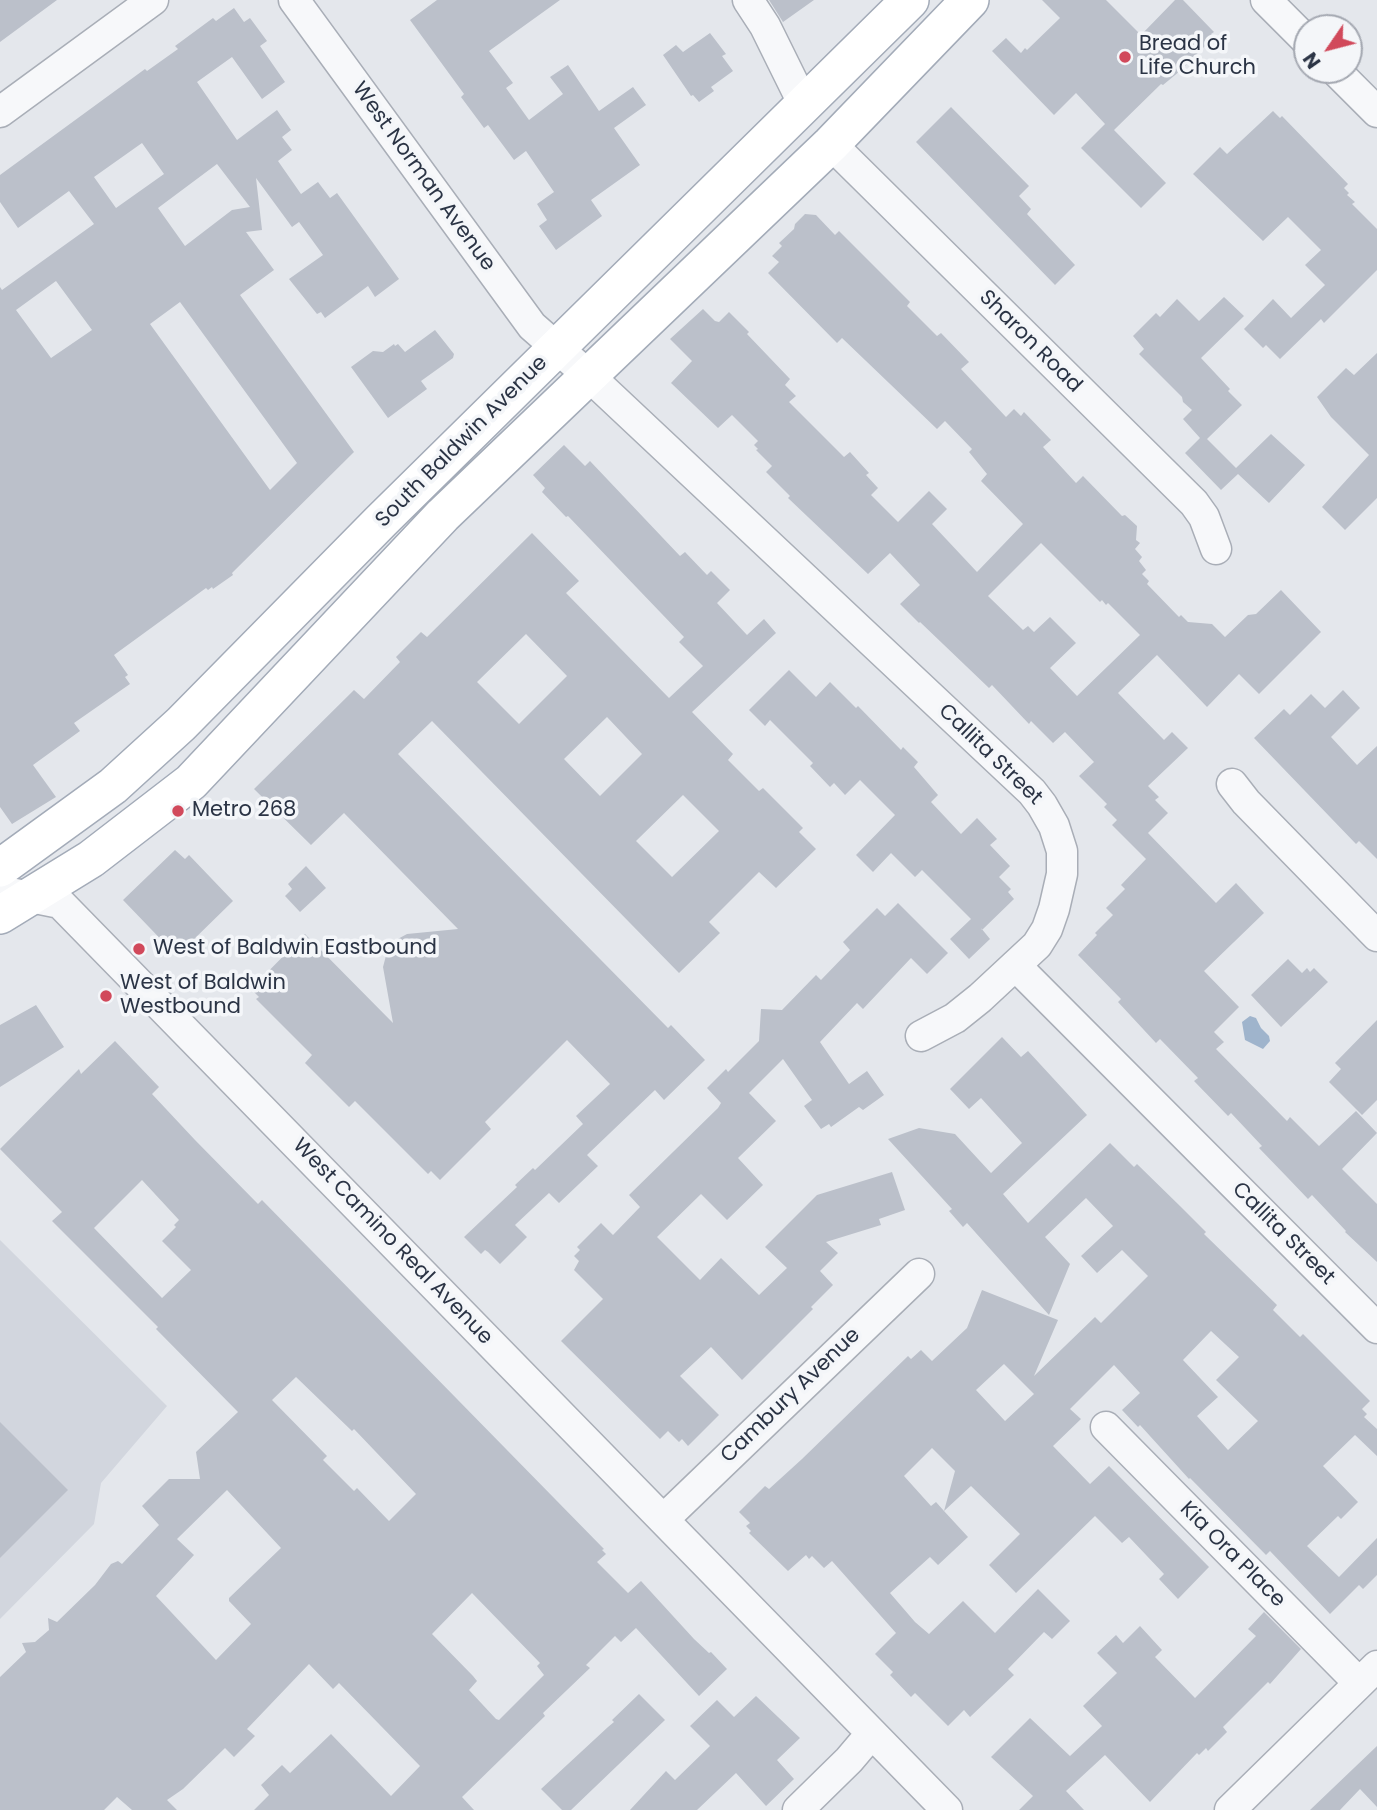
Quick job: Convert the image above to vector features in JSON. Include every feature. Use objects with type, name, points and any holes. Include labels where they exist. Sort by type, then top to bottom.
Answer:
[{"type":"main road","name":"South Baldwin Avenue","points":[[0,868],[113,786],[181,724],[382,521],[910,0]]},
{"type":"main road","points":[[589,376],[831,144],[970,0]]},
{"type":"main road","name":"South Baldwin Avenue","points":[[9,901],[91,859],[191,782],[443,515],[589,376]]},
{"type":"street","points":[[0,112],[153,0]]},
{"type":"street","name":"West Norman Avenue","points":[[294,0],[530,324],[557,348]]},
{"type":"street","points":[[748,0],[765,26],[804,105]]},
{"type":"street","points":[[1266,0],[1293,27]]},
{"type":"street","points":[[1349,84],[1377,112]]},
{"type":"street","name":"Sharon Road","points":[[831,144],[1194,503],[1205,517],[1216,549]]},
{"type":"street","name":"Callita Street","points":[[557,348],[1032,792],[1054,826],[1062,851],[1062,874],[1046,929],[1037,945],[1016,966],[1377,1328]]},
{"type":"street","points":[[1231,784],[1377,936]]},
{"type":"street","name":"West Camino Real Avenue","points":[[9,901],[60,903],[947,1810]]},
{"type":"street","points":[[921,1036],[955,1018],[1016,966]]},
{"type":"street","name":"Cambury Avenue","points":[[664,1519],[919,1273]]},
{"type":"street","name":"Kia Ora Place","points":[[1106,1427],[1368,1675]]},
{"type":"street","points":[[1230,1810],[1368,1675]]},
{"type":"street","points":[[799,1810],[871,1734]]},
{"type":"shaded area","points":[[0,1240],[167,1406],[101,1483],[94,1524],[0,1619]]},
{"type":"water","points":[[1250,1016],[1256,1018],[1269,1036],[1270,1041],[1263,1049],[1245,1040],[1242,1022]]},
{"type":"building","points":[[0,0],[57,0],[0,42]]},
{"type":"building","points":[[437,0],[560,0],[489,51],[513,83],[506,88],[529,120],[563,94],[550,77],[568,65],[599,111],[633,87],[646,105],[614,128],[640,165],[591,200],[602,216],[556,250],[539,226],[547,220],[537,204],[554,192],[526,151],[514,160],[488,125],[484,128],[461,97],[464,94],[410,20]]},
{"type":"building","points":[[769,0],[814,0],[783,22]]},
{"type":"building","points":[[1042,0],[1106,0],[1141,35],[1175,0],[1183,0],[1214,32],[1211,34],[1214,37],[1180,71],[1161,84],[1114,130],[1166,183],[1141,208],[1081,148],[1105,124],[1076,93],[1054,115],[992,51],[1006,38],[1021,53],[1060,18]]},
{"type":"building","points":[[234,8],[244,22],[250,18],[267,41],[260,46],[285,82],[262,99],[232,57],[197,82],[237,140],[277,110],[291,130],[282,137],[292,150],[278,161],[301,194],[318,182],[330,198],[337,193],[399,279],[375,297],[368,286],[325,318],[321,312],[317,314],[289,279],[323,255],[299,222],[292,227],[256,178],[262,230],[246,232],[274,270],[240,295],[354,452],[232,573],[233,575],[213,589],[206,588],[114,655],[128,675],[125,677],[130,684],[74,723],[80,731],[33,765],[56,797],[12,824],[0,807],[0,287],[2,290],[94,224],[69,191],[18,228],[0,202],[0,175],[145,69],[147,71],[178,49],[175,46],[213,18],[216,21]],"holes":[[[142,143],[164,174],[116,208],[94,177]],[[217,164],[250,207],[232,210],[185,246],[158,208]],[[56,281],[92,330],[51,358],[16,310]],[[180,302],[297,463],[270,490],[150,324]]]},
{"type":"building","points":[[710,33],[726,54],[722,56],[733,71],[711,87],[714,91],[699,102],[691,96],[663,55],[676,45],[683,52]]},
{"type":"building","points":[[951,107],[1029,186],[1019,196],[1031,209],[1027,214],[1075,265],[1055,285],[916,142]]},
{"type":"building","points":[[1273,111],[1280,118],[1282,116],[1348,184],[1344,188],[1355,202],[1352,204],[1377,229],[1377,270],[1324,323],[1321,319],[1280,359],[1266,345],[1263,348],[1244,329],[1273,299],[1291,318],[1325,285],[1305,265],[1321,250],[1288,217],[1263,241],[1193,174],[1220,147],[1227,154]]},
{"type":"building","points":[[805,214],[816,215],[835,235],[839,231],[910,302],[907,306],[937,336],[941,333],[969,362],[961,369],[1006,417],[1014,409],[1021,416],[1024,412],[1051,440],[1043,447],[1076,483],[1083,476],[1122,516],[1125,515],[1137,526],[1136,540],[1140,543],[1135,549],[1142,557],[1139,561],[1146,570],[1142,574],[1149,581],[1147,584],[1179,617],[1181,615],[1188,622],[1212,624],[1225,637],[1248,615],[1256,614],[1281,590],[1321,632],[1259,694],[1239,674],[1207,707],[1157,655],[1118,693],[1164,740],[1172,732],[1188,748],[1148,786],[1159,797],[1155,800],[1168,813],[1148,833],[1216,903],[1236,883],[1264,913],[1204,971],[1239,1007],[1214,1032],[1224,1042],[1216,1049],[1287,1121],[1290,1117],[1319,1146],[1356,1111],[1377,1133],[1342,1169],[1377,1204],[1377,1262],[1312,1195],[1308,1199],[1259,1148],[1262,1146],[1231,1113],[1228,1116],[1194,1081],[1198,1078],[1160,1039],[1156,1043],[1118,1002],[1121,999],[1078,955],[1113,915],[1106,908],[1125,889],[1121,885],[1146,859],[1112,825],[1117,820],[1104,807],[1107,804],[1079,776],[1094,762],[1065,732],[1053,743],[1031,721],[1029,724],[992,685],[989,688],[900,604],[920,585],[890,553],[868,574],[788,498],[790,496],[766,472],[772,466],[756,450],[758,449],[754,445],[758,441],[732,415],[718,428],[671,383],[692,361],[670,339],[703,309],[719,322],[729,312],[790,379],[785,385],[796,396],[789,402],[844,457],[850,452],[869,473],[866,475],[878,488],[871,495],[898,522],[929,491],[947,509],[932,524],[977,572],[1023,524],[981,481],[987,474],[969,452],[972,449],[945,421],[937,429],[842,338],[837,343],[768,273],[779,262],[772,256],[782,246],[779,243],[794,229],[795,224]],"holes":[[[1041,543],[1100,602],[1102,600],[1106,605],[1108,603],[1140,635],[1077,696],[1050,668],[1076,643],[1050,617],[1034,632],[1028,626],[1023,630],[988,596]]]},
{"type":"building","points":[[1224,297],[1244,316],[1201,358],[1242,405],[1207,439],[1236,468],[1271,434],[1305,465],[1269,503],[1238,474],[1221,490],[1185,453],[1200,438],[1183,419],[1192,410],[1139,354],[1144,349],[1133,336],[1156,313],[1160,317],[1177,299],[1199,321]]},
{"type":"building","points":[[435,330],[454,354],[453,358],[421,381],[427,389],[388,418],[351,367],[373,351],[383,352],[394,344],[398,344],[405,352]]},
{"type":"building","points":[[1377,353],[1377,498],[1345,530],[1322,507],[1369,455],[1331,417],[1317,397],[1346,368],[1354,375]]},
{"type":"building","points":[[564,445],[585,466],[590,461],[680,556],[685,552],[707,575],[711,571],[730,590],[717,603],[747,635],[764,619],[776,633],[692,712],[733,754],[728,760],[759,791],[763,788],[803,828],[799,832],[816,849],[776,888],[759,872],[709,922],[720,933],[679,973],[432,721],[398,754],[668,1028],[671,1025],[705,1060],[664,1100],[655,1090],[587,1155],[598,1166],[559,1203],[549,1193],[515,1225],[527,1237],[500,1264],[485,1250],[481,1254],[464,1237],[517,1187],[515,1185],[533,1168],[535,1170],[583,1124],[576,1116],[610,1084],[567,1040],[485,1122],[491,1129],[440,1180],[431,1171],[428,1174],[355,1101],[349,1107],[305,1063],[312,1055],[256,999],[259,997],[251,989],[305,934],[393,1023],[383,967],[388,948],[407,934],[458,929],[344,813],[311,845],[254,789],[354,690],[364,699],[400,662],[396,657],[421,632],[427,637],[532,533],[579,581],[566,593],[669,698],[703,666],[679,642],[684,637],[542,492],[545,488],[533,475]],"holes":[[[526,634],[567,676],[519,724],[477,682]],[[607,717],[642,754],[600,796],[564,759]],[[683,795],[719,831],[672,877],[636,841]]]},
{"type":"building","points":[[789,670],[816,697],[830,682],[901,750],[903,747],[918,762],[914,767],[938,795],[931,802],[961,834],[977,818],[997,839],[990,845],[1010,866],[999,877],[1011,889],[1008,892],[1014,899],[982,930],[990,939],[969,959],[950,939],[971,919],[922,870],[915,877],[891,853],[873,872],[856,855],[895,815],[860,780],[845,795],[834,783],[830,787],[810,766],[813,763],[770,720],[765,726],[749,710]]},
{"type":"building","points":[[1343,690],[1360,708],[1331,737],[1357,765],[1377,746],[1377,859],[1359,841],[1356,844],[1254,738],[1284,709],[1290,715],[1311,694],[1325,708]]},
{"type":"building","points":[[175,850],[185,859],[189,855],[233,901],[187,946],[184,943],[174,953],[123,900]]},
{"type":"building","points":[[306,866],[326,888],[300,912],[285,896],[292,889],[288,884]]},
{"type":"building","points":[[898,903],[948,953],[927,974],[911,958],[863,1009],[857,1003],[820,1042],[849,1084],[867,1071],[884,1095],[863,1110],[859,1107],[831,1127],[829,1124],[821,1129],[804,1106],[812,1100],[783,1059],[749,1093],[776,1121],[738,1158],[763,1185],[727,1220],[701,1194],[657,1237],[700,1280],[721,1258],[759,1295],[787,1268],[765,1247],[817,1195],[892,1172],[905,1210],[879,1219],[881,1225],[826,1242],[838,1253],[820,1271],[833,1285],[811,1307],[813,1309],[742,1380],[711,1347],[680,1376],[719,1415],[688,1446],[682,1439],[679,1442],[668,1431],[660,1439],[561,1341],[603,1299],[574,1270],[579,1261],[574,1256],[580,1250],[577,1247],[601,1223],[613,1235],[640,1207],[629,1195],[718,1108],[721,1103],[707,1088],[726,1069],[728,1072],[759,1041],[761,1009],[782,1010],[816,975],[821,980],[850,950],[843,942],[877,908],[885,916]]},
{"type":"building","points":[[1288,959],[1302,973],[1307,968],[1310,972],[1314,968],[1328,982],[1281,1027],[1251,995]]},
{"type":"building","points":[[36,1005],[64,1047],[0,1087],[0,1025]]},
{"type":"building","points":[[1377,1020],[1377,1100],[1362,1115],[1329,1082],[1341,1069],[1335,1063]]},
{"type":"building","points":[[1002,1037],[1021,1057],[1028,1051],[1087,1115],[1003,1194],[1028,1223],[1110,1143],[1134,1167],[1137,1164],[1180,1206],[1206,1232],[1204,1234],[1277,1305],[1273,1310],[1300,1337],[1303,1334],[1370,1401],[1362,1409],[1367,1414],[1364,1417],[1377,1429],[1377,1456],[1355,1435],[1323,1466],[1358,1502],[1341,1519],[1338,1516],[1307,1546],[1339,1577],[1377,1538],[1377,1575],[1363,1589],[1359,1585],[1330,1614],[1270,1551],[1266,1555],[1189,1479],[1140,1425],[1138,1427],[1122,1410],[1140,1393],[1114,1365],[1070,1409],[1081,1419],[1053,1446],[1090,1484],[1109,1466],[1209,1567],[1178,1599],[1159,1579],[1164,1574],[1129,1537],[1122,1543],[1095,1516],[1016,1593],[989,1565],[1020,1534],[971,1486],[944,1511],[968,1537],[938,1565],[930,1557],[890,1593],[929,1634],[963,1601],[995,1633],[1038,1589],[1070,1621],[1052,1639],[1044,1632],[1008,1669],[1014,1675],[970,1717],[964,1710],[948,1726],[915,1693],[911,1697],[890,1675],[893,1672],[875,1654],[896,1633],[832,1561],[824,1568],[812,1556],[809,1559],[806,1555],[788,1571],[749,1533],[751,1531],[746,1526],[750,1523],[739,1512],[765,1486],[769,1489],[802,1459],[908,1356],[911,1359],[921,1350],[932,1361],[967,1328],[982,1290],[1058,1320],[1034,1376],[1095,1317],[1101,1323],[1148,1276],[1122,1250],[1097,1273],[1081,1256],[1113,1226],[1086,1198],[1045,1237],[1070,1264],[1049,1315],[967,1223],[963,1227],[949,1211],[952,1209],[888,1139],[919,1128],[955,1134],[991,1173],[1022,1143],[981,1098],[969,1109],[950,1089]],"holes":[[[1211,1331],[1239,1357],[1216,1380],[1258,1421],[1228,1450],[1197,1416],[1218,1397],[1183,1360]],[[1004,1364],[1034,1394],[1005,1421],[976,1390]],[[932,1448],[955,1471],[944,1511],[936,1502],[931,1506],[904,1476]]]},
{"type":"building","points":[[115,1041],[159,1087],[152,1094],[195,1140],[258,1204],[262,1200],[604,1549],[602,1550],[606,1554],[597,1562],[628,1593],[641,1581],[694,1639],[727,1669],[699,1696],[636,1628],[621,1642],[615,1636],[586,1665],[590,1668],[543,1713],[545,1716],[462,1797],[474,1810],[254,1810],[269,1795],[261,1785],[282,1765],[290,1773],[331,1734],[391,1796],[420,1766],[339,1683],[333,1689],[309,1664],[247,1729],[255,1736],[234,1757],[225,1748],[183,1789],[167,1800],[177,1810],[132,1810],[117,1797],[104,1810],[0,1810],[0,1677],[26,1652],[22,1643],[35,1642],[49,1630],[48,1618],[57,1622],[95,1585],[111,1564],[118,1561],[122,1564],[159,1525],[142,1506],[169,1479],[200,1479],[196,1452],[238,1412],[52,1221],[62,1212],[0,1149],[79,1069],[81,1074]],"holes":[[[142,1180],[179,1220],[162,1241],[191,1270],[162,1298],[94,1228]],[[296,1377],[352,1431],[354,1429],[416,1494],[389,1521],[357,1488],[354,1491],[323,1460],[327,1456],[272,1400]],[[227,1490],[281,1548],[229,1598],[251,1624],[216,1660],[156,1596],[194,1555],[177,1539]],[[472,1593],[540,1663],[537,1666],[544,1675],[499,1720],[496,1719],[469,1690],[477,1681],[432,1634]]]},
{"type":"building","points":[[0,1422],[68,1490],[0,1558]]},
{"type":"building","points":[[1264,1612],[1301,1649],[1270,1684],[1268,1682],[1223,1727],[1227,1732],[1208,1751],[1206,1748],[1199,1755],[1197,1753],[1150,1802],[1105,1755],[1066,1791],[1084,1810],[1019,1810],[1033,1796],[991,1757],[1030,1718],[1070,1756],[1102,1726],[1083,1706],[1117,1673],[1097,1653],[1116,1635],[1123,1643],[1140,1626],[1162,1650],[1155,1657],[1195,1698],[1256,1636],[1248,1629]]},
{"type":"building","points":[[639,1694],[665,1720],[571,1810],[562,1810],[541,1789],[614,1722],[612,1720]]},
{"type":"building","points":[[756,1696],[800,1738],[777,1760],[794,1779],[766,1806],[736,1773],[697,1810],[630,1810],[666,1771],[675,1780],[710,1746],[690,1726],[717,1700],[734,1717]]},
{"type":"building","points":[[1377,1746],[1377,1807],[1360,1789],[1340,1810],[1310,1810]]},
{"type":"place","name":"Bread of Life Church","points":[[1125,57]]},
{"type":"place","name":"Metro 268","points":[[178,811]]},
{"type":"place","name":"West of Baldwin Eastbound","points":[[139,949]]},
{"type":"place","name":"West of Baldwin Westbound","points":[[106,996]]}]
